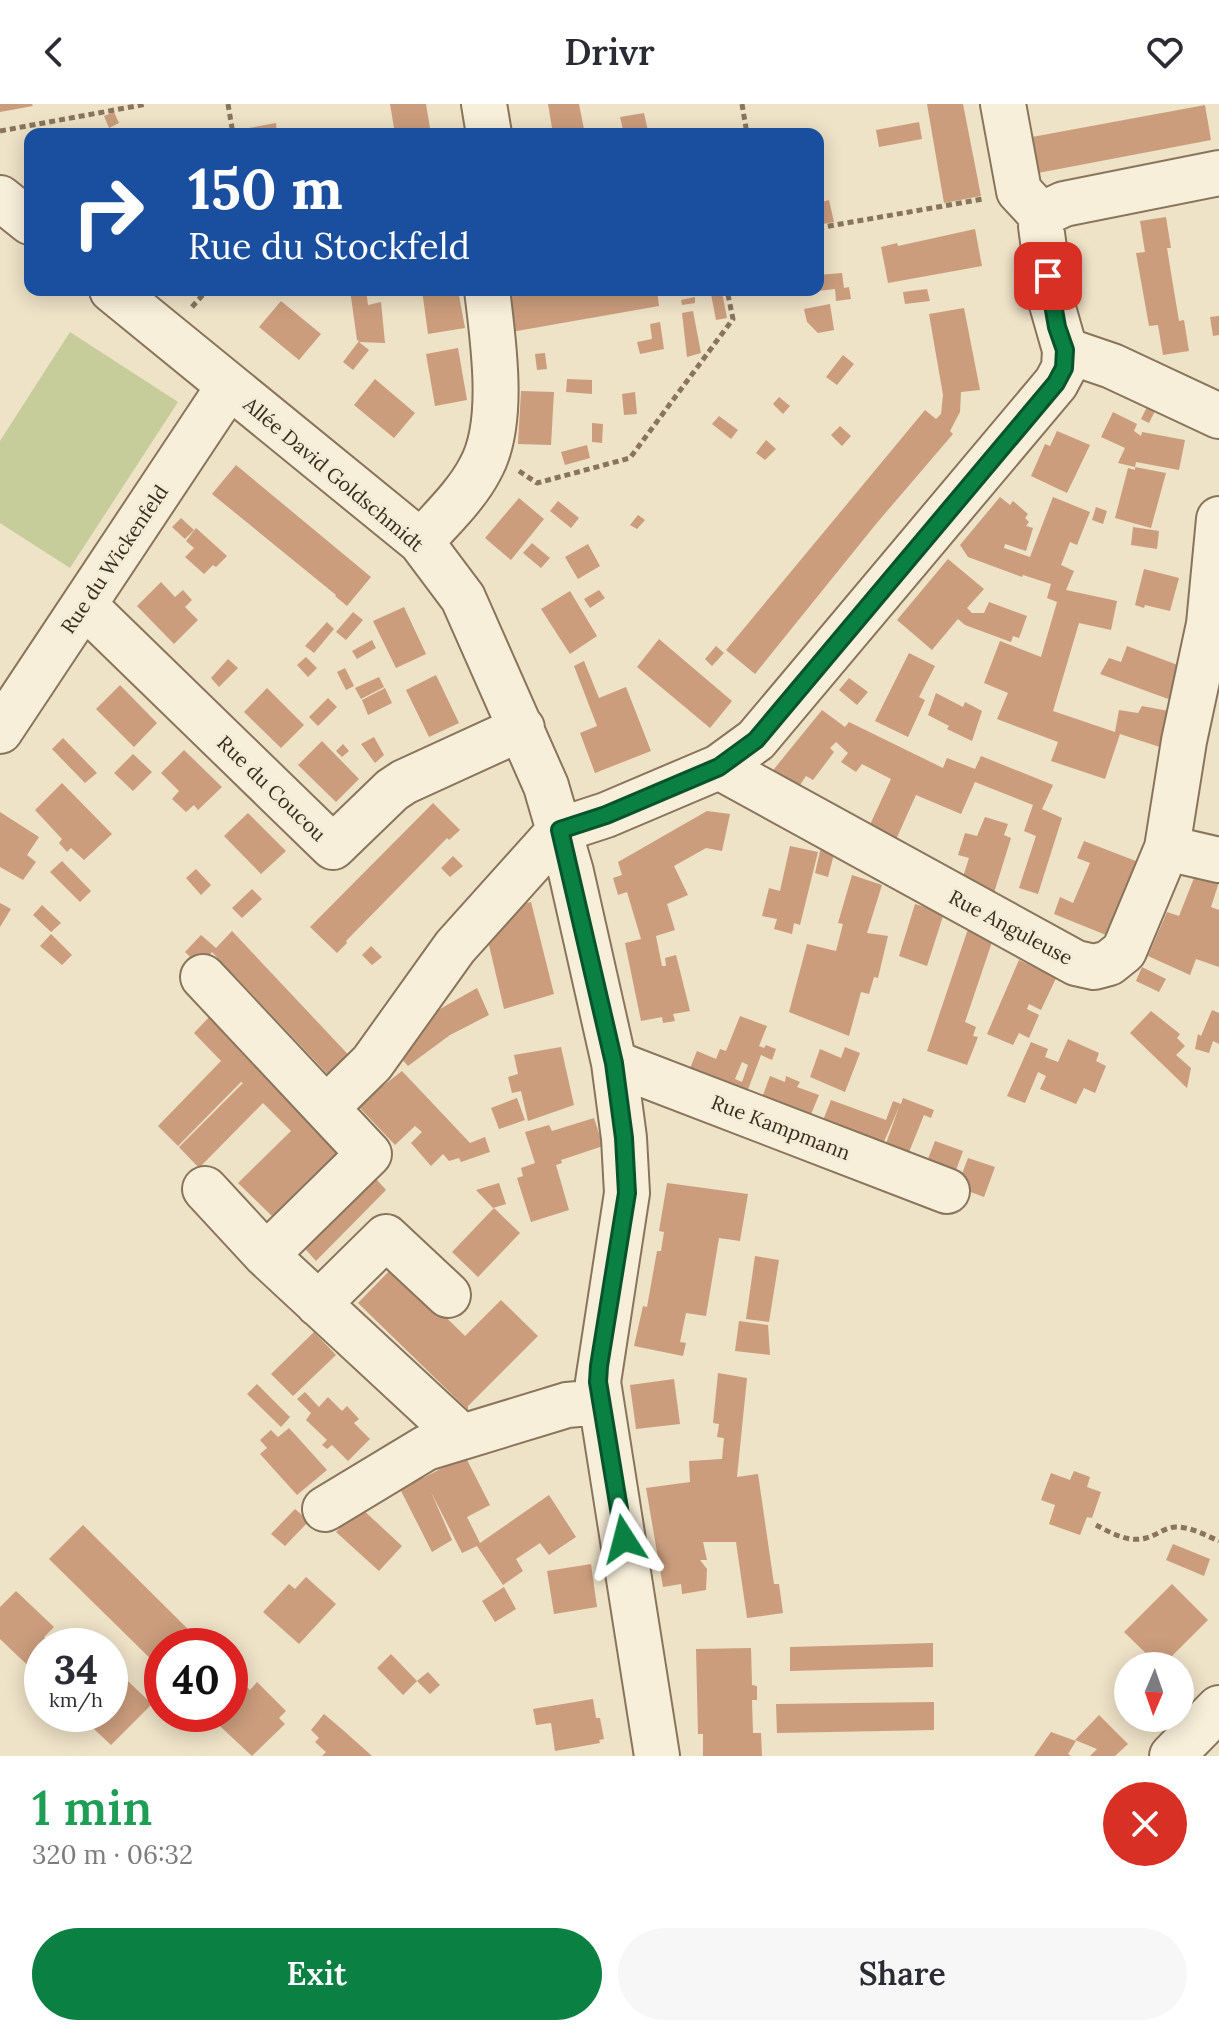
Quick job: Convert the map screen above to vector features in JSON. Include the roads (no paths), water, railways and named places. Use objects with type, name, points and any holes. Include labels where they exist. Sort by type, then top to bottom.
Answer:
[{"type":"street","points":[[484,104],[488,128]]},
{"type":"street","points":[[327,1107],[372,1063],[455,947],[560,830],[606,815],[719,767],[756,740],[1056,383],[1064,368],[1065,350],[1051,301],[1041,226],[1003,104]]},
{"type":"street","points":[[1032,204],[1051,210],[1064,204],[1219,173]]},
{"type":"street","points":[[0,198],[24,217]]},
{"type":"street","name":"Allée David Goldschmidt","points":[[119,296],[421,542],[463,598],[522,728],[560,830]]},
{"type":"street","points":[[421,542],[479,472],[488,451],[496,379],[488,296]]},
{"type":"street","points":[[1065,350],[1212,405]]},
{"type":"street","name":"Rue du Wickenfeld","points":[[0,731],[229,386]]},
{"type":"street","name":"Rue Anguleuse","points":[[719,767],[1076,963],[1094,967],[1109,963],[1124,951],[1167,848],[1202,746],[1219,519]]},
{"type":"street","name":"Rue du Coucou","points":[[84,605],[333,847],[404,782],[522,728]]},
{"type":"street","points":[[560,830],[614,1063],[624,1138],[627,1193],[599,1366],[601,1402],[657,1756]]},
{"type":"street","points":[[1167,848],[1219,860]]},
{"type":"street","points":[[203,977],[369,1154],[266,1255]]},
{"type":"street","name":"Rue Kampmann","points":[[614,1063],[947,1191]]},
{"type":"street","points":[[205,1189],[266,1255],[462,1437]]},
{"type":"street","points":[[318,1304],[386,1237],[448,1295]]},
{"type":"street","points":[[325,1509],[426,1448],[567,1405],[601,1402]]},
{"type":"street","points":[[1172,1756],[1219,1708]]}]
